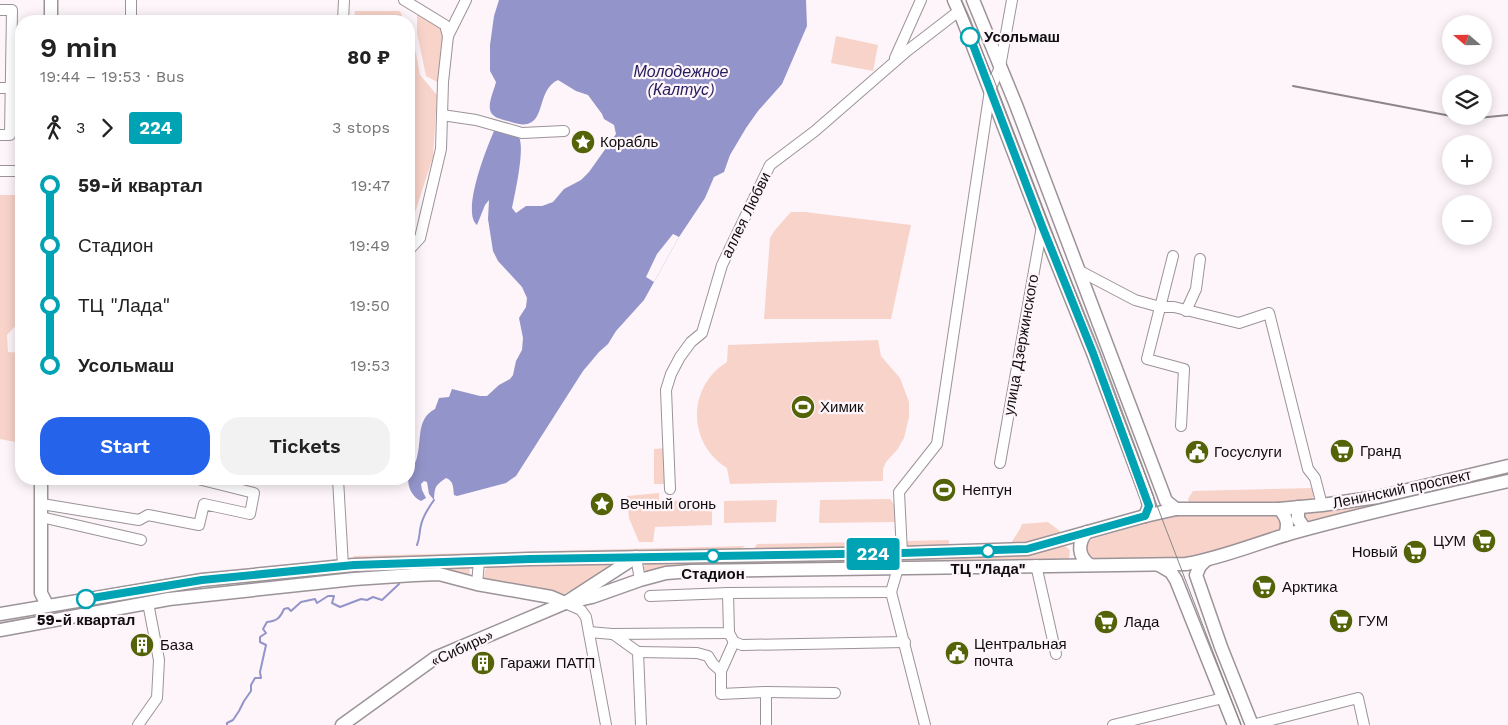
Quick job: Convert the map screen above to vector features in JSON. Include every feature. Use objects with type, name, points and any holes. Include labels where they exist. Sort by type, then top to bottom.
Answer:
[{"type":"main road","points":[[51,0],[51,15]]},
{"type":"main road","points":[[954,0],[964,20],[1042,226],[1093,353],[1149,506],[1145,516]]},
{"type":"main road","points":[[973,0],[1166,501],[1176,509]]},
{"type":"main road","name":"Ленинский проспект","points":[[0,614],[202,580],[343,566],[636,557],[1027,549],[1176,509],[1279,509],[1322,505],[1378,497],[1508,466]]},
{"type":"main road","name":"Ленинский проспект","points":[[898,568],[1159,565],[1205,561],[1305,529],[1508,481]]},
{"type":"main road","points":[[41,485],[40,593],[47,605]]},
{"type":"main road","points":[[1298,507],[1298,519],[1305,529]]},
{"type":"main road","points":[[1279,509],[1287,520],[1288,528],[1284,535]]},
{"type":"main road","points":[[1087,532],[1082,539],[1080,551],[1090,565]]},
{"type":"main road","points":[[1060,540],[1067,543],[1072,552],[1072,558],[1066,565]]},
{"type":"main road","name":"«Сибирь»","points":[[342,725],[435,658],[565,603],[636,557]]},
{"type":"main road","points":[[1205,561],[1200,566],[1196,575],[1221,647],[1252,725]]},
{"type":"main road","points":[[1159,565],[1171,572],[1176,580],[1234,725]]},
{"type":"main road","name":"«Сибирь»","points":[[565,603],[592,597],[666,573],[898,568]]},
{"type":"main road","points":[[0,629],[148,603],[354,579],[414,575],[439,574],[477,584],[551,597],[565,603]]},
{"type":"main road","points":[[244,576],[248,581],[245,591]]},
{"type":"street","points":[[131,0],[132,15]]},
{"type":"street","points":[[343,15],[344,0]]},
{"type":"street","points":[[415,243],[420,238],[441,149],[444,56],[448,36],[466,0]]},
{"type":"street","points":[[894,62],[921,0]]},
{"type":"street","points":[[902,553],[900,492],[937,444],[990,90],[1000,66],[1012,0]]},
{"type":"street","points":[[408,1],[445,25],[448,36]]},
{"type":"street","points":[[0,10],[12,10],[10,135],[0,135]]},
{"type":"street","name":"аллея Любви","points":[[670,489],[666,390],[671,374],[680,357],[690,342],[702,333],[722,265],[770,165],[815,131],[894,62],[955,14]]},
{"type":"street","points":[[0,88],[11,88]]},
{"type":"street","points":[[442,115],[476,120],[522,133],[564,131]]},
{"type":"street","points":[[0,171],[15,171]]},
{"type":"street","name":"улица Дзержинского","points":[[1000,464],[1042,226]]},
{"type":"street","points":[[415,238],[420,238]]},
{"type":"street","points":[[1173,256],[1147,359],[1184,369],[1181,426]]},
{"type":"street","points":[[1186,311],[1196,289],[1200,259]]},
{"type":"street","points":[[1078,270],[1135,300],[1160,307],[1174,308],[1239,323],[1269,313],[1308,469],[1315,478],[1322,505]]},
{"type":"street","points":[[42,504],[139,520],[148,515],[199,525],[204,504],[250,514],[254,493],[222,485]]},
{"type":"street","points":[[338,485],[343,566]]},
{"type":"street","points":[[41,517],[141,540]]},
{"type":"street","points":[[636,557],[640,580]]},
{"type":"street","points":[[477,584],[479,561]]},
{"type":"street","points":[[1036,565],[1056,654]]},
{"type":"street","points":[[898,568],[891,592],[925,725]]},
{"type":"street","points":[[650,596],[728,593],[891,592]]},
{"type":"street","points":[[728,593],[732,638],[721,671],[720,694],[766,692],[835,693]]},
{"type":"street","points":[[592,597],[587,608],[586,617],[606,725]]},
{"type":"street","points":[[138,725],[157,698],[159,660],[148,603]]},
{"type":"street","points":[[565,603],[581,610],[586,617]]},
{"type":"street","points":[[589,632],[732,638],[742,645],[905,642]]},
{"type":"street","points":[[612,634],[638,652],[697,653],[708,656],[721,671]]},
{"type":"street","points":[[638,652],[641,725]]},
{"type":"street","points":[[766,692],[766,725]]},
{"type":"street","points":[[1113,725],[1223,698]]},
{"type":"street","points":[[1252,725],[1358,698],[1364,725]]},
{"type":"shaded area","points":[[355,11],[400,11],[402,15],[355,15]]},
{"type":"shaded area","points":[[417,11],[440,26],[448,38],[441,84],[426,76],[417,33]]},
{"type":"shaded area","points":[[836,36],[878,45],[873,71],[831,63]]},
{"type":"shaded area","points":[[415,50],[420,75],[437,95],[433,157],[415,213]]},
{"type":"shaded area","points":[[0,195],[15,195],[15,326],[7,335],[8,352],[15,353],[15,442],[0,439]]},
{"type":"shaded area","points":[[791,212],[805,212],[911,225],[891,319],[764,319],[770,238]]},
{"type":"shaded area","name":"Химик","points":[[878,340],[881,356],[900,378],[909,402],[909,417],[904,438],[897,450],[886,462],[883,469],[883,481],[730,484],[727,468],[714,457],[704,444],[699,430],[697,415],[699,400],[704,386],[714,373],[727,362],[728,345]]},
{"type":"shaded area","points":[[667,448],[668,484],[654,484],[654,449]]},
{"type":"shaded area","points":[[1312,488],[1315,495],[1310,501],[1190,506],[1188,499],[1193,491]]},
{"type":"shaded area","points":[[659,493],[659,501],[712,500],[712,525],[655,527],[653,542],[639,542],[629,518],[627,496]]},
{"type":"shaded area","points":[[1383,497],[1386,507],[1306,528],[1300,508]]},
{"type":"shaded area","points":[[890,499],[896,507],[897,522],[819,523],[820,500]]},
{"type":"shaded area","points":[[777,500],[776,522],[724,523],[724,501]]},
{"type":"shaded area","points":[[1276,512],[1285,528],[1201,557],[1173,561],[1091,560],[1087,552],[1088,544],[1092,539],[1174,515]]},
{"type":"shaded area","points":[[1048,522],[1069,538],[1006,551],[1022,524]]},
{"type":"shaded area","points":[[949,540],[949,549],[910,550],[905,546],[905,541]]},
{"type":"shaded area","points":[[860,542],[867,551],[752,552],[757,544]]},
{"type":"shaded area","points":[[1062,544],[1070,550],[1069,559],[1065,562],[648,573],[643,568],[646,563]]},
{"type":"shaded area","points":[[745,546],[736,552],[358,561],[353,556]]},
{"type":"shaded area","points":[[619,563],[618,566],[564,594],[488,583],[484,577],[485,570],[491,565]]},
{"type":"shaded area","points":[[466,565],[469,567],[470,573],[467,577],[255,585],[252,583],[253,579],[403,567]]},
{"type":"water","name":"Молодежное (Калтус)","points":[[499,0],[806,0],[807,26],[782,84],[746,128],[730,155],[724,172],[714,177],[705,198],[679,237],[644,300],[583,371],[516,476],[506,483],[457,496],[454,495],[452,483],[446,478],[436,488],[434,500],[429,494],[427,482],[424,481],[421,484],[426,498],[421,501],[415,497],[409,485],[415,485],[415,461],[422,424],[425,418],[435,409],[439,398],[449,397],[452,389],[487,396],[499,385],[510,379],[522,350],[523,338],[519,318],[526,307],[527,298],[522,287],[498,261],[493,251],[488,219],[489,200],[477,225],[473,218],[472,207],[477,179],[494,131],[519,137],[521,143],[512,208],[516,213],[526,206],[542,206],[553,202],[564,189],[581,180],[589,172],[616,134],[614,125],[604,119],[588,95],[576,91],[558,80],[550,85],[540,110],[531,122],[523,124],[511,122],[493,115],[490,104],[496,82],[490,71],[490,45],[494,16]]},
{"type":"pier","points":[[673,234],[679,237],[654,282],[646,277],[657,254]]},
{"type":"waterway","points":[[417,545],[423,518],[434,500]]},
{"type":"waterway","points":[[227,725],[227,723],[233,720],[251,691],[251,685],[255,678],[261,678],[260,672],[266,645],[260,642],[260,637],[266,633],[263,629],[267,622],[278,618],[284,609],[288,608],[291,611],[301,602],[315,599],[317,603],[328,596],[334,596],[332,603],[340,607],[361,599],[367,600],[373,597],[382,600],[399,584]]},
{"type":"tram line","points":[[961,0],[994,80],[1241,725]]},
{"type":"railway","points":[[1293,86],[1442,114]]},
{"type":"railway","points":[[1492,117],[1508,115]]},
{"type":"bus line","name":"224","points":[[86,599],[202,580],[354,565],[530,559],[1006,551],[1027,549],[1145,516],[1149,506],[1132,459],[1093,353],[970,37]]},
{"type":"place","name":"Усольмаш","points":[[970,37]]},
{"type":"place","name":"Корабль","points":[[583,142]]},
{"type":"place","name":"Химик","points":[[803,407]]},
{"type":"place","name":"Гранд","points":[[1342,451]]},
{"type":"place","name":"Госуслуги","points":[[1197,452]]},
{"type":"place","name":"Нептун","points":[[944,490]]},
{"type":"place","name":"Вечный огонь","points":[[602,504]]},
{"type":"place","name":"ЦУМ","points":[[1484,541]]},
{"type":"place","name":"ТЦ \"Лада\"","points":[[988,551]]},
{"type":"place","name":"Новый","points":[[1415,552]]},
{"type":"place","name":"Стадион","points":[[713,556]]},
{"type":"place","name":"Арктика","points":[[1264,587]]},
{"type":"place","name":"59-й квартал","points":[[86,599]]},
{"type":"place","name":"ГУМ","points":[[1341,621]]},
{"type":"place","name":"Лада","points":[[1106,622]]},
{"type":"place","name":"База","points":[[142,645]]},
{"type":"place","name":"Центральная почта","points":[[957,653]]},
{"type":"place","name":"Гаражи ПАТП","points":[[483,663]]}]
